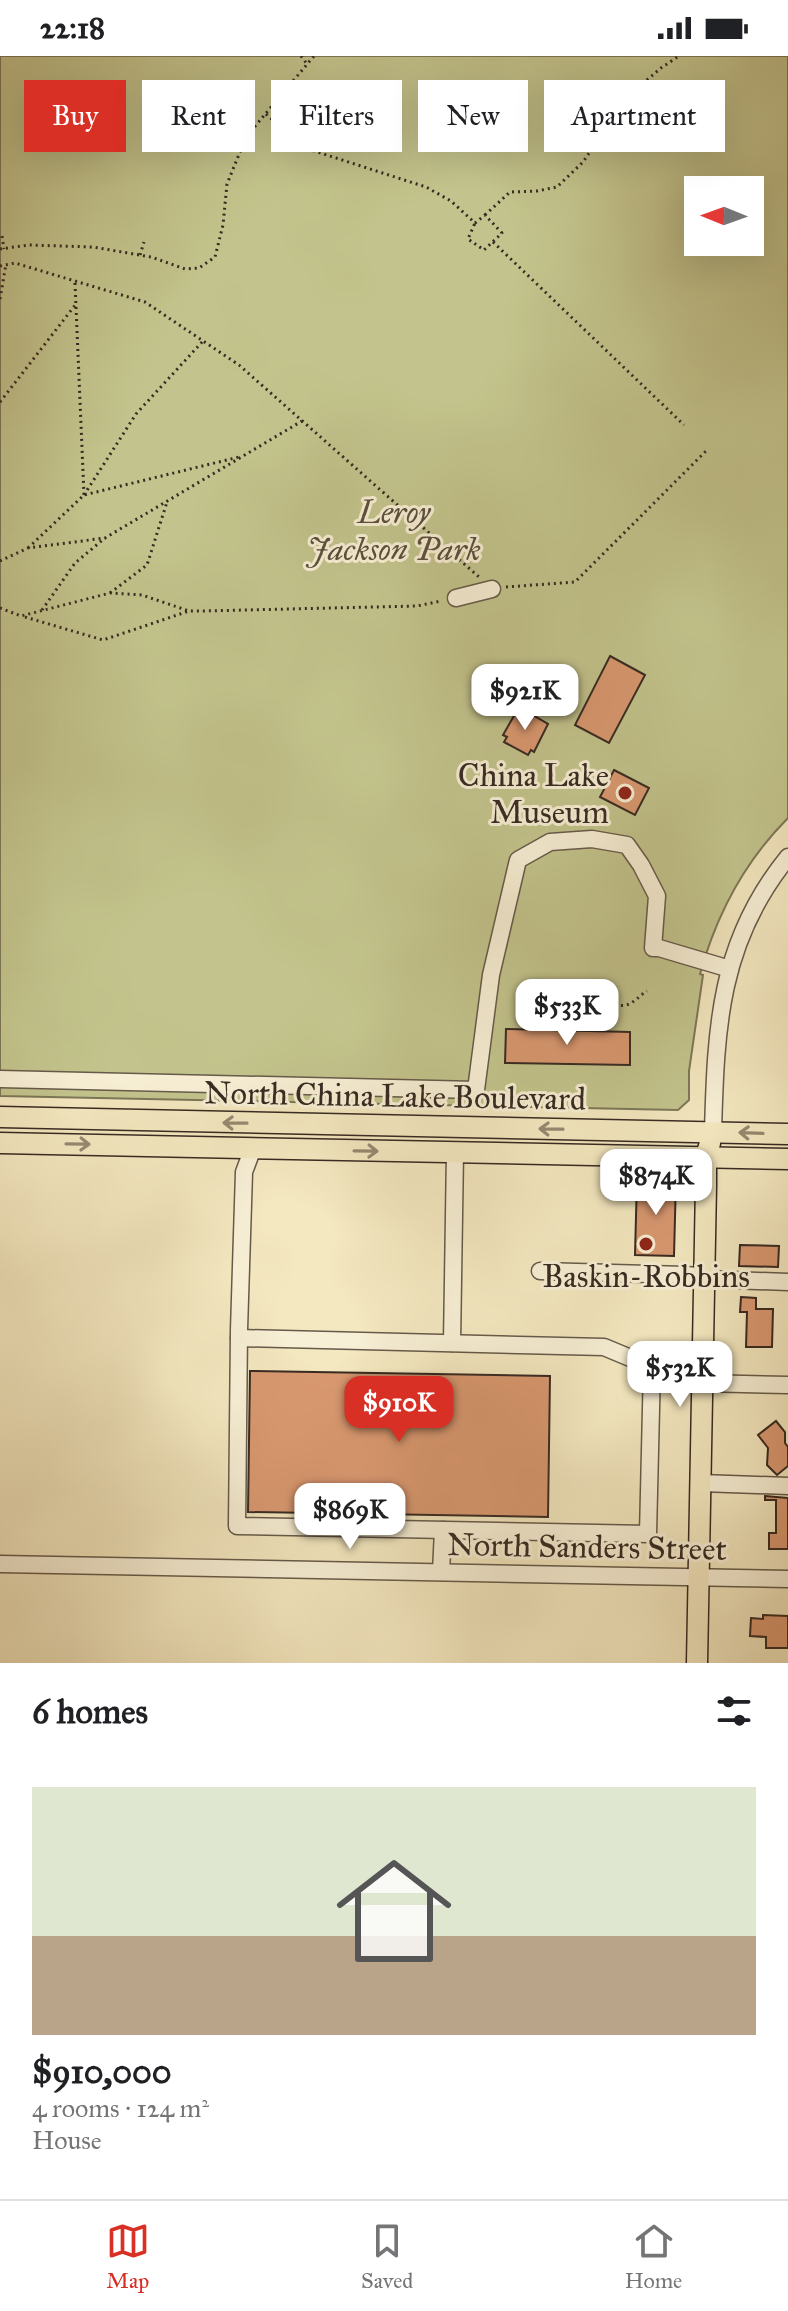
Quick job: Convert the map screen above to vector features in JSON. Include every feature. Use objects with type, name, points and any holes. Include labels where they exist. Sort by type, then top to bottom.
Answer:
[{"type":"main road","name":"North China Lake Boulevard","points":[[0,1117],[788,1134]]},
{"type":"main road","points":[[253,1148],[254,1140],[262,1134],[338,1138],[375,1126]]},
{"type":"main road","points":[[697,1663],[706,1156],[713,1131]]},
{"type":"main road","name":"North China Lake Boulevard","points":[[0,1143],[788,1159]]},
{"type":"street","points":[[456,598],[492,589]]},
{"type":"street","points":[[0,1079],[476,1090],[491,975],[518,860],[550,842],[592,839],[627,845],[657,896],[653,948],[730,969]]},
{"type":"street","points":[[713,1131],[717,1033],[730,969],[743,930],[772,877],[788,857]]},
{"type":"street","points":[[253,1148],[244,1172],[237,1526],[648,1534],[652,1367]]},
{"type":"street","points":[[452,1343],[455,1152]]},
{"type":"street","points":[[540,1271],[788,1282]]},
{"type":"street","points":[[239,1338],[604,1347],[702,1383],[788,1385]]},
{"type":"street","points":[[701,1483],[788,1486]]},
{"type":"street","points":[[441,1572],[443,1530]]},
{"type":"street","name":"North Sanders Street","points":[[0,1564],[788,1579]]},
{"type":"path","points":[[301,56],[307,64]]},
{"type":"path","points":[[255,126],[314,56]]},
{"type":"path","points":[[485,215],[502,233],[484,250],[468,239],[475,223],[510,192],[557,187],[583,162],[628,96],[679,56]]},
{"type":"path","points":[[266,114],[305,148],[426,187],[451,201],[475,223]]},
{"type":"path","points":[[2,236],[2,249],[29,245],[93,247],[151,257],[185,269],[199,268],[215,257],[223,225],[227,184],[240,152]]},
{"type":"path","points":[[140,255],[144,242]]},
{"type":"path","points":[[493,242],[684,425]]},
{"type":"path","points":[[0,266],[15,263],[145,302],[239,365],[492,589],[575,582],[707,450]]},
{"type":"path","points":[[0,299],[6,264]]},
{"type":"path","points":[[75,281],[84,495]]},
{"type":"path","points":[[0,402],[76,304]]},
{"type":"path","points":[[28,548],[84,495],[136,414],[203,341]]},
{"type":"path","points":[[41,611],[75,563],[105,538],[302,421]]},
{"type":"path","points":[[84,495],[242,456]]},
{"type":"path","points":[[110,593],[147,565],[168,500]]},
{"type":"path","points":[[0,561],[28,548],[105,538]]},
{"type":"path","points":[[21,616],[110,593],[142,595],[189,611]]},
{"type":"path","points":[[0,608],[103,640],[189,611],[417,606],[456,598]]},
{"type":"path","points":[[570,1030],[575,1015],[582,1007],[628,1005],[647,991]]},
{"type":"green space","name":"Leroy Jackson Park","points":[[0,56],[788,56],[788,818],[745,871],[714,931],[700,974],[703,975],[689,1071],[689,1100],[678,1110],[0,1096]]},
{"type":"building","points":[[610,656],[645,675],[609,743],[575,725]]},
{"type":"building","points":[[519,707],[548,724],[534,752],[531,750],[528,755],[504,742],[507,737],[503,735]]},
{"type":"building","name":"China Lake Museum","points":[[614,770],[649,788],[635,815],[600,797]]},
{"type":"building","points":[[506,1029],[630,1032],[630,1065],[505,1063]]},
{"type":"building","points":[[637,1178],[676,1179],[674,1256],[635,1255]]},
{"type":"building","points":[[740,1245],[779,1246],[778,1267],[739,1266]]},
{"type":"building","points":[[741,1297],[756,1298],[756,1309],[773,1309],[772,1347],[746,1347],[747,1312],[740,1312]]},
{"type":"building","points":[[250,1371],[550,1376],[548,1517],[248,1512]]},
{"type":"building","points":[[776,1421],[785,1432],[788,1447],[788,1466],[777,1475],[767,1465],[768,1448],[758,1435]]},
{"type":"building","points":[[765,1496],[788,1498],[788,1549],[769,1549],[769,1533],[776,1533],[776,1500],[765,1500]]},
{"type":"building","points":[[763,1615],[788,1616],[788,1648],[766,1648],[766,1637],[750,1636],[751,1618],[763,1619]]},
{"type":"place","name":"China Lake Museum","points":[[625,793]]},
{"type":"place","name":"Baskin-Robbins","points":[[646,1244]]}]
